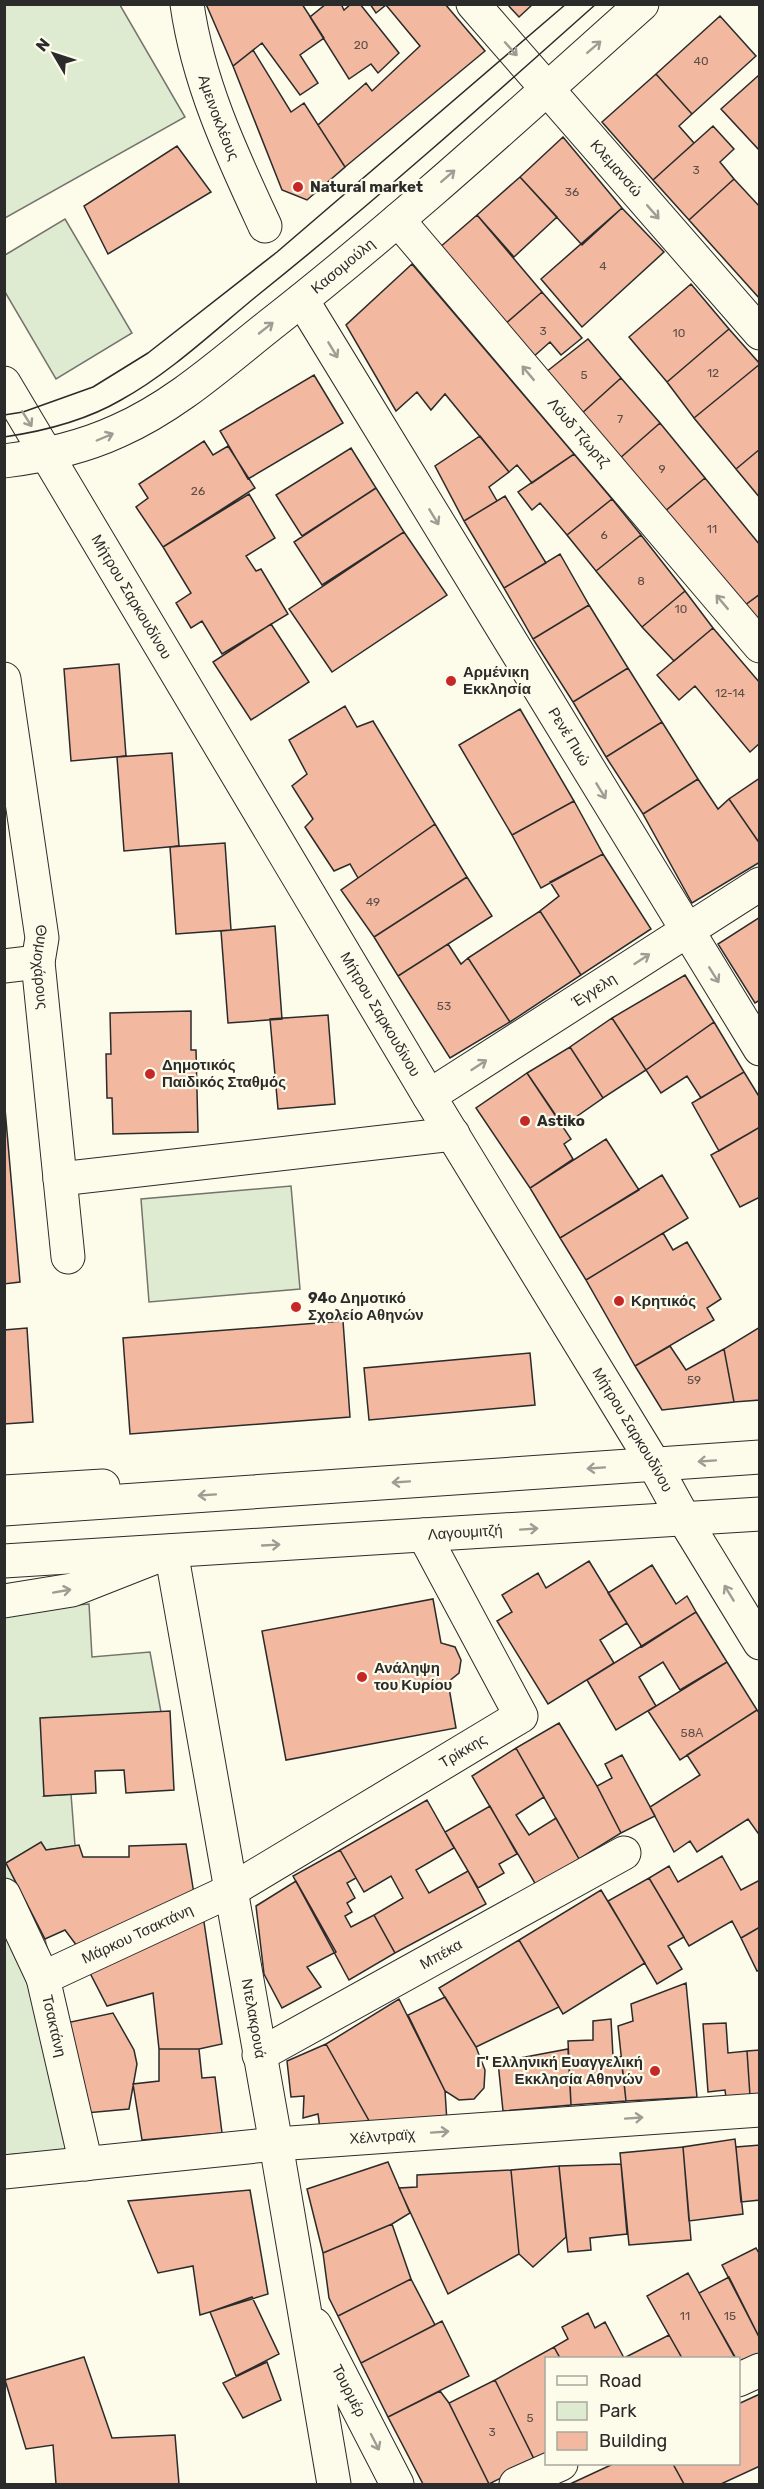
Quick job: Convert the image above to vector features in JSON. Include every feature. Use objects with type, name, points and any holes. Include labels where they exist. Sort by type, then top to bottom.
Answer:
[{"type":"street","name":"Αμεινοκλέους","points":[[187,4],[212,104],[265,226]]},
{"type":"street","name":"Κλεμανσώ","points":[[473,4],[759,333]]},
{"type":"street","name":"Κασομούλη","points":[[4,461],[50,455],[102,438],[153,412],[183,393],[302,300],[398,220],[642,4]]},
{"type":"street","name":"Λόυδ Τζωρτζ","points":[[398,220],[759,646]]},
{"type":"street","name":"Ρενέ Πυώ","points":[[302,300],[759,1049]]},
{"type":"street","name":"Μήτρου Σαρκουδίνου","points":[[4,383],[50,455],[429,1096],[654,1464],[684,1519],[759,1643]]},
{"type":"street","name":"Θυμοχάρους","points":[[4,679],[42,938],[38,962],[68,1257]]},
{"type":"street","name":"Έγγελη","points":[[429,1096],[759,884]]},
{"type":"street","points":[[4,966],[38,962]]},
{"type":"street","points":[[60,1179],[453,1134]]},
{"type":"street","points":[[4,1509],[759,1457]]},
{"type":"street","points":[[4,1492],[110,1486],[173,1497]]},
{"type":"street","name":"Λαγουμιτζή","points":[[4,1561],[759,1514]]},
{"type":"street","name":"Τρίκκης","points":[[230,1891],[521,1716],[424,1535]]},
{"type":"street","name":"Λαγουμιτζή","points":[[4,1601],[72,1590],[171,1551]]},
{"type":"street","name":"Ντελακρουά","points":[[171,1551],[334,2484]]},
{"type":"street","name":"Μπέκα","points":[[259,2055],[624,1853]]},
{"type":"street","name":"Μάρκου Τσακτάνη","points":[[43,1978],[230,1891]]},
{"type":"street","name":"Τσακτάνη","points":[[4,1895],[43,1978],[86,2164]]},
{"type":"street","name":"Χέλντραϊχ","points":[[4,2172],[276,2144],[759,2110]]},
{"type":"street","name":"Τουρμέρ","points":[[301,2296],[397,2484]]},
{"type":"street","points":[[740,2379],[759,2370]]},
{"type":"street","points":[[516,2484],[557,2465]]},
{"type":"green space","points":[[4,5],[120,5],[185,117],[5,218]]},
{"type":"green space","points":[[65,219],[132,333],[56,379],[5,292],[5,255]]},
{"type":"green space","points":[[291,1186],[300,1289],[149,1302],[141,1199]]},
{"type":"green space","points":[[89,1604],[92,1657],[150,1652],[161,1712],[44,1796],[71,1794],[75,1846],[46,1850],[41,1843],[6,1863],[45,1939],[94,2148],[5,2155],[5,1611]]},
{"type":"building","points":[[206,4],[302,4],[324,38],[300,55],[318,83],[300,95],[262,43],[233,66]]},
{"type":"building","points":[[326,4],[341,4],[344,10],[351,4],[360,4],[399,53],[378,73],[371,64],[349,79],[310,17]]},
{"type":"building","points":[[370,4],[445,4],[485,51],[345,167],[318,125],[366,83],[372,91],[420,46],[386,5],[376,13]]},
{"type":"building","points":[[507,4],[533,4],[519,17]]},
{"type":"building","points":[[720,16],[756,56],[692,114],[656,74]]},
{"type":"building","points":[[253,50],[291,112],[304,103],[345,167],[307,200],[282,190],[233,66]]},
{"type":"building","points":[[656,74],[692,114],[679,126],[694,143],[653,180],[602,122]]},
{"type":"building","points":[[760,76],[760,151],[721,109]]},
{"type":"building","points":[[713,126],[734,149],[720,162],[734,179],[689,220],[653,180]]},
{"type":"building","points":[[563,137],[622,208],[582,245],[520,177]]},
{"type":"building","points":[[177,146],[211,192],[108,254],[84,206]]},
{"type":"building","points":[[520,177],[557,217],[514,257],[477,215]]},
{"type":"building","points":[[734,179],[760,207],[760,299],[689,220]]},
{"type":"building","points":[[622,208],[664,252],[582,327],[541,279]]},
{"type":"building","points":[[477,215],[542,292],[504,325],[439,248]]},
{"type":"building","points":[[412,264],[574,454],[532,483],[517,465],[509,472],[445,394],[431,410],[417,392],[396,411],[346,325]]},
{"type":"building","points":[[691,284],[729,329],[667,382],[629,337]]},
{"type":"building","points":[[542,292],[582,338],[561,355],[550,342],[532,358],[504,325]]},
{"type":"building","points":[[729,329],[760,364],[694,418],[667,382]]},
{"type":"building","points":[[588,339],[621,378],[580,415],[546,372]]},
{"type":"building","points":[[760,364],[760,449],[736,469],[694,418]]},
{"type":"building","points":[[314,375],[343,423],[248,479],[220,431]]},
{"type":"building","points":[[621,378],[660,423],[619,459],[580,415]]},
{"type":"building","points":[[660,423],[705,478],[664,512],[619,459]]},
{"type":"building","points":[[480,436],[509,472],[489,487],[497,501],[464,521],[435,466]]},
{"type":"building","points":[[204,441],[213,455],[228,446],[255,488],[163,547],[136,507],[148,498],[139,484]]},
{"type":"building","points":[[351,448],[376,488],[302,536],[276,495]]},
{"type":"building","points":[[760,449],[760,498],[736,469]]},
{"type":"building","points":[[574,454],[612,499],[567,535],[540,503],[532,510],[518,492]]},
{"type":"building","points":[[705,478],[760,545],[760,594],[741,608],[664,512]]},
{"type":"building","points":[[376,488],[404,532],[322,585],[294,542]]},
{"type":"building","points":[[249,494],[275,538],[246,556],[256,571],[261,569],[288,614],[222,654],[202,621],[191,628],[176,603],[191,593],[163,547]]},
{"type":"building","points":[[505,496],[546,563],[504,588],[464,521]]},
{"type":"building","points":[[612,499],[641,535],[596,571],[567,535]]},
{"type":"building","points":[[404,532],[447,595],[332,672],[289,609]]},
{"type":"building","points":[[641,535],[685,591],[642,627],[596,571]]},
{"type":"building","points":[[560,554],[589,605],[533,639],[504,588]]},
{"type":"building","points":[[685,591],[713,628],[674,661],[642,627]]},
{"type":"building","points":[[760,594],[760,629],[741,608]]},
{"type":"building","points":[[589,605],[628,668],[573,702],[533,639]]},
{"type":"building","points":[[271,624],[309,682],[251,720],[213,662]]},
{"type":"building","points":[[713,628],[760,683],[760,743],[750,752],[695,686],[679,700],[657,675]]},
{"type":"building","points":[[119,664],[126,756],[71,761],[64,669]]},
{"type":"building","points":[[628,668],[662,722],[606,757],[573,702]]},
{"type":"building","points":[[345,706],[357,727],[373,721],[435,824],[358,878],[350,864],[334,871],[305,827],[313,819],[292,786],[307,774],[289,740]]},
{"type":"building","points":[[520,709],[574,801],[512,835],[459,745]]},
{"type":"building","points":[[662,722],[698,779],[643,814],[606,757]]},
{"type":"building","points":[[172,753],[179,846],[124,851],[117,757]]},
{"type":"building","points":[[760,778],[760,844],[729,799]]},
{"type":"building","points":[[698,779],[718,809],[729,799],[760,844],[760,862],[692,903],[643,814]]},
{"type":"building","points":[[574,801],[603,854],[541,888],[512,835]]},
{"type":"building","points":[[435,824],[467,877],[374,937],[341,890]]},
{"type":"building","points":[[225,843],[231,930],[176,934],[170,847]]},
{"type":"building","points":[[603,854],[651,929],[581,975],[540,911],[559,896],[550,882]]},
{"type":"building","points":[[467,877],[492,916],[398,976],[374,937]]},
{"type":"building","points":[[540,911],[581,975],[510,1022],[468,958]]},
{"type":"building","points":[[760,917],[760,1000],[755,1003],[718,944]]},
{"type":"building","points":[[275,926],[282,1019],[228,1023],[221,931]]},
{"type":"building","points":[[448,944],[461,964],[468,958],[510,1022],[450,1058],[398,976]]},
{"type":"building","points":[[685,975],[714,1022],[646,1070],[612,1018]]},
{"type":"building","points":[[191,1011],[191,1050],[196,1050],[198,1132],[113,1134],[112,1098],[107,1098],[106,1054],[111,1054],[110,1013]]},
{"type":"building","points":[[328,1015],[335,1104],[278,1109],[270,1019]]},
{"type":"building","points":[[612,1018],[646,1070],[603,1098],[570,1047]]},
{"type":"building","points":[[714,1022],[744,1072],[701,1098],[687,1076],[661,1093],[646,1070]]},
{"type":"building","points":[[570,1047],[603,1098],[563,1126],[527,1073]]},
{"type":"building","points":[[744,1072],[760,1098],[760,1127],[719,1151],[692,1103]]},
{"type":"building","points":[[527,1073],[571,1139],[564,1144],[573,1159],[530,1188],[476,1108]]},
{"type":"building","points":[[4,1097],[20,1282],[4,1284]]},
{"type":"building","points":[[760,1127],[760,1197],[740,1207],[711,1155]]},
{"type":"building","points":[[606,1139],[639,1190],[560,1238],[530,1188]]},
{"type":"building","points":[[662,1175],[688,1218],[586,1280],[560,1238]]},
{"type":"building","points":[[663,1233],[673,1250],[687,1242],[721,1299],[707,1308],[714,1320],[635,1366],[586,1280]]},
{"type":"building","points":[[343,1321],[350,1417],[130,1434],[123,1338]]},
{"type":"building","points":[[760,1327],[760,1400],[734,1402],[724,1349]]},
{"type":"building","points":[[27,1328],[33,1422],[4,1424],[4,1330]]},
{"type":"building","points":[[670,1346],[686,1370],[724,1349],[734,1402],[662,1410],[635,1366]]},
{"type":"building","points":[[530,1353],[535,1405],[369,1420],[364,1368]]},
{"type":"building","points":[[589,1561],[627,1623],[600,1640],[614,1663],[548,1704],[497,1621],[512,1612],[502,1595],[538,1573],[546,1588]]},
{"type":"building","points":[[652,1565],[676,1604],[687,1596],[696,1612],[642,1647],[608,1593]]},
{"type":"building","name":"Ανάληψη του Κυρίου","points":[[433,1599],[441,1643],[455,1647],[461,1660],[459,1673],[448,1682],[456,1728],[286,1760],[262,1631]]},
{"type":"building","points":[[696,1612],[727,1662],[680,1690],[663,1662],[639,1677],[656,1706],[616,1730],[587,1680]]},
{"type":"building","points":[[727,1662],[757,1710],[680,1760],[648,1711]]},
{"type":"building","points":[[757,1710],[760,1714],[760,1836],[748,1819],[697,1852],[690,1841],[674,1852],[650,1807],[700,1775],[687,1755]]},
{"type":"building","points":[[170,1711],[174,1790],[126,1793],[124,1770],[95,1771],[96,1793],[44,1796],[40,1718]]},
{"type":"building","points":[[559,1723],[597,1786],[621,1833],[579,1859],[516,1748]]},
{"type":"building","points":[[516,1748],[544,1797],[516,1815],[529,1835],[556,1818],[579,1859],[536,1885],[472,1776]]},
{"type":"building","points":[[622,1755],[655,1816],[621,1833],[597,1786],[612,1778],[605,1764]]},
{"type":"building","points":[[427,1800],[454,1848],[416,1870],[429,1893],[468,1871],[486,1904],[395,1953],[374,1915],[403,1898],[391,1876],[364,1892],[340,1850]]},
{"type":"building","points":[[490,1806],[517,1854],[499,1864],[504,1873],[478,1888],[445,1832]]},
{"type":"building","points":[[41,1842],[46,1850],[79,1845],[83,1857],[129,1857],[129,1846],[186,1844],[194,1894],[80,1950],[65,1930],[45,1939],[6,1863]]},
{"type":"building","points":[[340,1850],[356,1878],[347,1883],[355,1898],[347,1903],[352,1912],[345,1916],[351,1927],[374,1915],[395,1953],[349,1980],[293,1876]]},
{"type":"building","points":[[722,1856],[741,1890],[760,1880],[760,1927],[741,1938],[732,1921],[689,1946],[649,1878],[669,1866],[678,1882]]},
{"type":"building","points":[[649,1878],[684,1937],[668,1946],[682,1969],[657,1984],[608,1901]]},
{"type":"building","points":[[296,1881],[336,1952],[307,1967],[321,1987],[282,2008],[264,1974],[256,1906]]},
{"type":"building","points":[[601,1890],[645,1963],[563,2014],[519,1940]]},
{"type":"building","points":[[195,1920],[204,1922],[222,2044],[199,2049],[159,2049],[153,1993],[107,2006],[90,1973]]},
{"type":"building","points":[[760,1927],[760,1970],[757,1971],[741,1938]]},
{"type":"building","points":[[519,1940],[559,2007],[476,2047],[439,1988]]},
{"type":"building","points":[[686,1983],[697,2097],[626,2101],[618,2026],[633,2021],[631,2004]]},
{"type":"building","points":[[445,1997],[476,2047],[485,2070],[484,2088],[474,2099],[459,2100],[445,2091],[408,2015]]},
{"type":"building","points":[[399,1999],[445,2091],[447,2122],[372,2126],[326,2044]]},
{"type":"building","points":[[113,2013],[134,2050],[137,2064],[129,2109],[86,2113],[66,2023]]},
{"type":"building","points":[[611,2019],[613,2056],[621,2057],[626,2101],[571,2105],[568,2041],[593,2040],[593,2021]]},
{"type":"building","points":[[726,2023],[728,2053],[747,2051],[750,2096],[726,2098],[725,2090],[708,2092],[703,2024]]},
{"type":"building","points":[[326,2044],[372,2126],[321,2136],[318,2114],[303,2118],[304,2096],[291,2097],[287,2061]]},
{"type":"building","points":[[159,2049],[199,2049],[202,2078],[215,2077],[222,2133],[142,2140],[133,2084],[159,2081]]},
{"type":"building","points":[[568,2049],[571,2105],[503,2111],[498,2062]]},
{"type":"building","points":[[760,2050],[760,2095],[750,2096],[747,2051]]},
{"type":"building","points":[[735,2139],[743,2214],[689,2221],[683,2147]]},
{"type":"building","points":[[760,2145],[760,2200],[741,2202],[736,2147]]},
{"type":"building","points":[[683,2147],[691,2240],[629,2245],[620,2153]]},
{"type":"building","points":[[388,2162],[410,2213],[392,2224],[323,2253],[307,2189]]},
{"type":"building","points":[[621,2164],[627,2234],[590,2238],[591,2250],[568,2252],[559,2166]]},
{"type":"building","points":[[559,2166],[566,2237],[533,2267],[519,2254],[511,2170]]},
{"type":"building","points":[[511,2170],[519,2254],[448,2294],[399,2188],[417,2187],[417,2175]]},
{"type":"building","points":[[250,2190],[268,2294],[200,2315],[193,2266],[158,2273],[128,2201]]},
{"type":"building","points":[[392,2224],[411,2279],[338,2316],[329,2298],[323,2253]]},
{"type":"building","points":[[756,2248],[760,2255],[760,2339],[722,2265]]},
{"type":"building","points":[[688,2273],[734,2357],[681,2357],[647,2296]]},
{"type":"building","points":[[729,2277],[760,2339],[760,2353],[740,2361],[740,2357],[735,2357],[699,2293]]},
{"type":"building","points":[[411,2279],[435,2325],[361,2363],[338,2316]]},
{"type":"building","points":[[252,2297],[279,2354],[236,2376],[210,2312]]},
{"type":"building","points":[[588,2313],[595,2328],[605,2322],[623,2357],[559,2357],[554,2347],[568,2339],[562,2327]]},
{"type":"building","points":[[442,2321],[469,2376],[388,2417],[361,2363]]},
{"type":"building","points":[[669,2335],[681,2357],[626,2357]]},
{"type":"building","points":[[554,2347],[559,2357],[545,2357],[545,2456],[535,2461],[495,2380]]},
{"type":"building","points":[[84,2357],[112,2438],[175,2435],[179,2484],[56,2484],[53,2445],[26,2449],[5,2380]]},
{"type":"building","points":[[267,2362],[281,2400],[243,2418],[223,2383]]},
{"type":"building","points":[[495,2380],[535,2461],[489,2484],[449,2403]]},
{"type":"building","points":[[440,2391],[449,2403],[489,2484],[423,2484],[388,2417]]},
{"type":"building","points":[[760,2394],[760,2466],[721,2484],[684,2484],[674,2465],[740,2465],[740,2403]]},
{"type":"building","points":[[611,2465],[674,2465],[684,2484],[570,2484]]},
{"type":"tram line","points":[[4,415],[23,412],[93,387],[148,353],[277,252],[566,4]]},
{"type":"tram line","points":[[4,437],[35,432],[93,414],[121,400],[157,377],[387,188],[596,4]]},
{"type":"place","name":"Natural market","points":[[298,187]]},
{"type":"place","name":"Αρμένικη Εκκλησία","points":[[451,681]]},
{"type":"place","name":"Δημοτικός Παιδικός Σταθμός","points":[[150,1074]]},
{"type":"place","name":"Astiko","points":[[525,1121]]},
{"type":"place","name":"Κρητικός","points":[[619,1301]]},
{"type":"place","name":"94ο Δημοτικό Σχολείο Αθηνών","points":[[296,1307]]},
{"type":"place","name":"Ανάληψη του Κυρίου","points":[[362,1677]]},
{"type":"place","name":"Γ' Ελληνική Ευαγγελική Εκκλησία Αθηνών","points":[[655,2071]]}]
